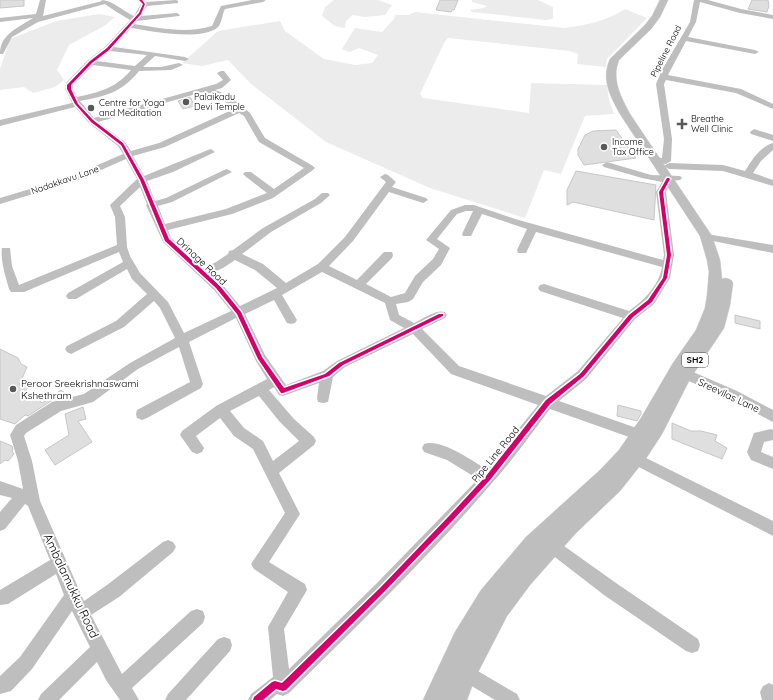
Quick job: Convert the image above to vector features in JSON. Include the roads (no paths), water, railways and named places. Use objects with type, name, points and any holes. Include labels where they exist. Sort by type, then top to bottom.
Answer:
[{"type":"main road","points":[[664,0],[656,17],[648,27],[615,59],[611,65],[610,72],[611,81],[618,101],[667,169]]},
{"type":"main road","name":"SH2","points":[[456,700],[466,673],[500,610],[523,578],[569,527],[614,485],[636,459],[645,436],[680,372],[717,328],[726,285],[725,264],[712,238],[703,213],[667,169],[624,98],[619,85],[619,65],[663,21],[673,0]]},
{"type":"main road","points":[[434,700],[474,617],[497,584],[541,536],[645,436]]},
{"type":"street","points":[[0,52],[9,36],[19,28],[38,18],[43,0]]},
{"type":"street","points":[[0,20],[38,18],[105,1],[131,22],[162,31],[198,32],[209,30],[217,24],[219,20],[219,12],[223,7],[263,0]]},
{"type":"street","name":"Pipeline Road","points":[[667,169],[668,139],[660,84],[664,78],[666,70],[693,22],[697,0]]},
{"type":"street","points":[[701,0],[772,19]]},
{"type":"street","points":[[76,102],[69,89],[69,84],[91,62],[108,49],[140,13],[142,2],[176,2]]},
{"type":"street","points":[[131,22],[162,16],[177,15]]},
{"type":"street","points":[[169,42],[180,31]]},
{"type":"street","points":[[684,38],[755,52]]},
{"type":"street","points":[[108,49],[118,48],[185,59]]},
{"type":"street","points":[[0,123],[76,102],[117,88],[129,78],[135,69],[153,54]]},
{"type":"street","points":[[91,62],[135,69],[168,69],[179,65]]},
{"type":"street","points":[[92,121],[220,86],[227,80],[221,73]]},
{"type":"street","points":[[664,78],[738,91],[752,96],[773,107]]},
{"type":"street","points":[[162,228],[229,212],[273,193],[310,168],[262,140],[253,122],[225,97],[205,90]]},
{"type":"street","points":[[109,91],[119,98]]},
{"type":"street","name":"Drinage Road","points":[[76,102],[92,121],[122,144],[142,180],[151,205],[167,240],[218,287],[239,313],[260,358],[284,390],[327,375]]},
{"type":"street","name":"Nadakkavu Lane","points":[[0,201],[73,179],[128,155],[162,145],[240,109]]},
{"type":"street","points":[[754,132],[765,134],[773,138]]},
{"type":"street","points":[[747,174],[754,163],[767,149],[773,146]]},
{"type":"street","points":[[142,414],[197,384],[182,340],[164,305],[136,276],[129,263],[122,247],[120,217],[115,205],[142,180],[170,170],[210,152]]},
{"type":"street","points":[[607,166],[636,174],[667,169],[723,168],[773,183]]},
{"type":"street","name":"Pipe Line Road","points":[[257,700],[275,685],[283,687],[382,590],[488,478],[548,402],[582,375],[631,316],[650,301],[665,278],[669,256],[661,192],[667,169]]},
{"type":"street","points":[[151,205],[170,200],[227,172]]},
{"type":"street","points":[[248,174],[273,193]]},
{"type":"street","points":[[385,177],[391,182],[387,188],[423,200]]},
{"type":"street","name":"Ambalamukku Road","points":[[125,694],[112,674],[73,596],[60,563],[28,498],[25,461],[17,435],[21,429],[57,406],[88,398],[134,366],[182,340],[280,292],[322,267],[349,238],[378,197],[387,188]]},
{"type":"street","points":[[203,272],[209,270],[268,230],[318,201],[325,195]]},
{"type":"street","points":[[322,267],[390,300],[404,299],[409,296],[419,279],[426,274],[440,257],[445,248],[431,240],[454,212],[465,208],[479,210],[533,228],[667,265]]},
{"type":"street","points":[[467,234],[479,210]]},
{"type":"street","points":[[522,250],[533,228]]},
{"type":"street","points":[[712,238],[773,249]]},
{"type":"street","points":[[4,256],[15,289],[20,289],[122,247]]},
{"type":"street","points":[[234,254],[260,267],[280,292],[291,320]]},
{"type":"street","points":[[359,285],[388,256]]},
{"type":"street","points":[[72,296],[129,263]]},
{"type":"street","points":[[544,288],[631,316]]},
{"type":"street","points":[[71,349],[120,324],[154,295]]},
{"type":"street","points":[[390,300],[394,316],[414,328],[455,370],[645,436]]},
{"type":"street","points":[[323,398],[327,375],[341,364],[441,315]]},
{"type":"street","name":"Sreevilas Lane","points":[[680,372],[733,395],[773,416]]},
{"type":"street","points":[[197,448],[187,435],[221,410],[276,380]]},
{"type":"street","points":[[261,389],[275,408],[300,434],[309,441],[271,470]]},
{"type":"street","points":[[221,410],[240,432],[258,445],[293,514],[259,564],[299,590],[276,627],[283,687]]},
{"type":"street","points":[[771,435],[759,437],[754,452],[756,456],[773,463]]},
{"type":"street","points":[[429,448],[451,455],[488,478]]},
{"type":"street","points":[[636,459],[773,529]]},
{"type":"street","points":[[0,488],[28,498],[0,524]]},
{"type":"street","points":[[552,546],[610,589],[692,645]]},
{"type":"street","points":[[82,612],[113,591],[168,547]]},
{"type":"street","points":[[2,598],[60,563]]},
{"type":"street","points":[[0,685],[6,685],[26,663],[73,596]]},
{"type":"street","points":[[125,694],[197,617]]},
{"type":"street","points":[[174,700],[224,645]]},
{"type":"street","points":[[48,700],[100,648]]},
{"type":"street","points":[[466,673],[511,700]]},
{"type":"place","name":"Palaikadu Devi Temple","points":[[186,102]]},
{"type":"place","name":"Centre for Yoga and Meditation","points":[[91,108]]},
{"type":"place","name":"Breathe Well Clinic","points":[[682,124]]},
{"type":"place","name":"Income Tax Office","points":[[604,147]]},
{"type":"place","name":"Peroor Sreekrishnaswami Kshethram","points":[[13,389]]}]
